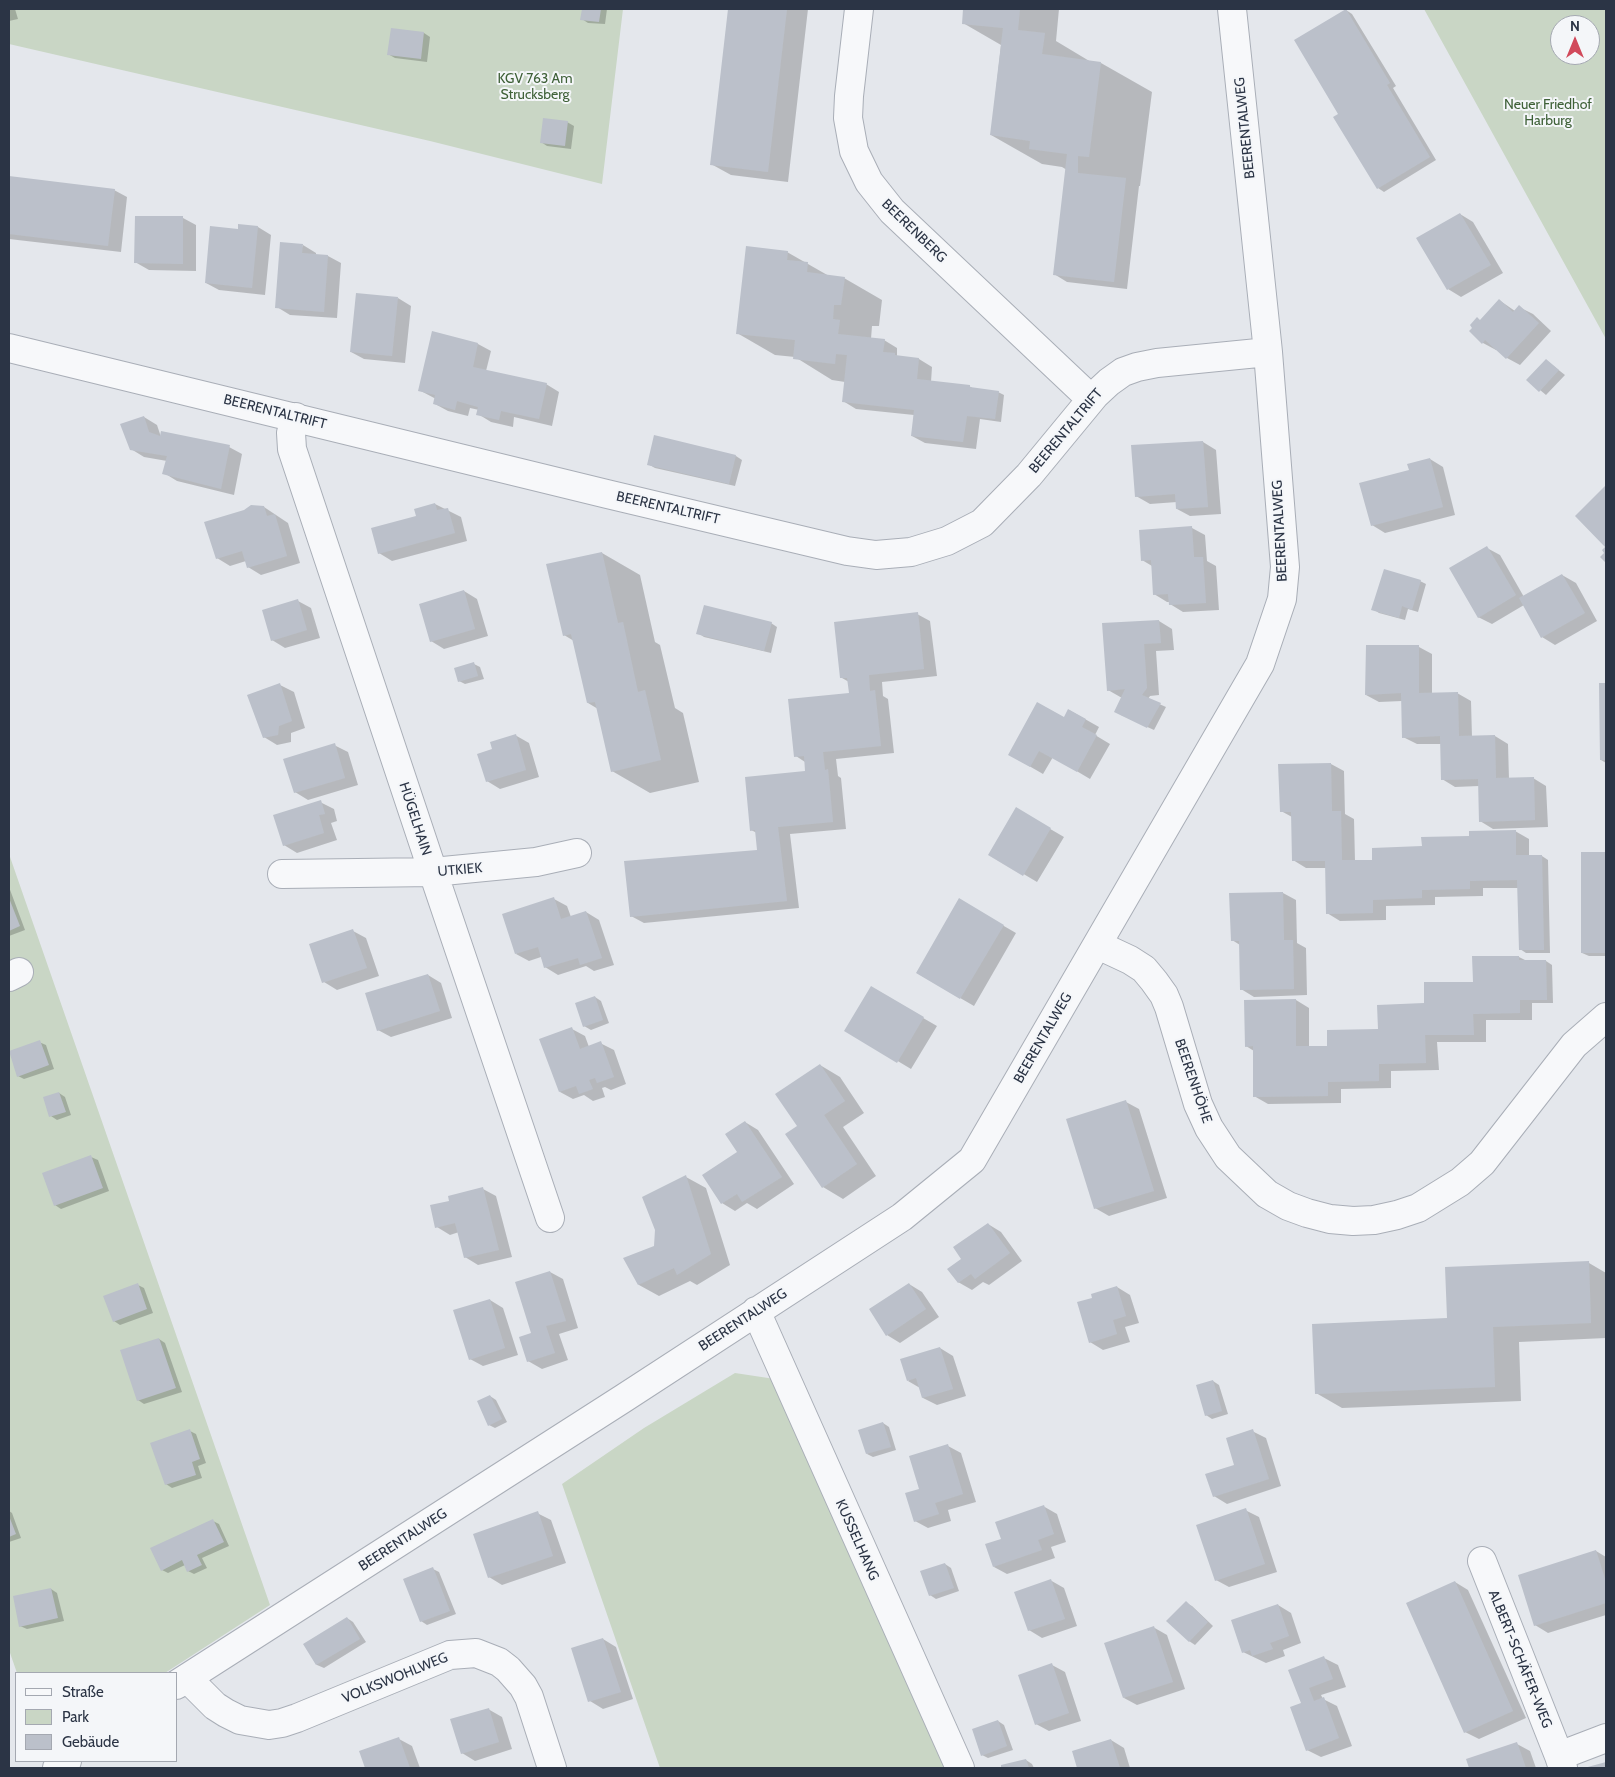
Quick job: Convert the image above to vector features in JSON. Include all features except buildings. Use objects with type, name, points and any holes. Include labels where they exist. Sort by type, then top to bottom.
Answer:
[{"type":"street","name":"BEERENBERG","points":[[859,9],[848,118],[854,151],[869,182],[892,212],[1091,399]]},
{"type":"street","name":"BEERENTALWEG","points":[[181,1682],[902,1217],[972,1160],[1260,664],[1282,599],[1285,567],[1268,352],[1232,9]]},
{"type":"street","name":"BEERENTALTRIFT","points":[[9,348],[847,551],[876,555],[910,552],[938,544],[965,533],[982,523],[1029,475],[1091,399],[1123,372],[1157,363],[1268,352]]},
{"type":"street","name":"HÜGELHAIN","points":[[296,417],[291,433],[292,449],[550,1218]]},
{"type":"street","name":"UTKIEK","points":[[282,874],[433,872],[536,862],[577,853]]},
{"type":"street","name":"BEERENHÖHE","points":[[1098,945],[1130,960],[1144,969],[1164,995],[1198,1104],[1209,1128],[1228,1157],[1267,1194],[1307,1214],[1330,1219],[1374,1220],[1397,1215],[1418,1208],[1460,1182],[1482,1163],[1574,1045],[1606,1017]]},
{"type":"street","name":"KUSSELHANG","points":[[756,1311],[960,1768]]},
{"type":"street","name":"ALBERT-SCHÄFER-WEG","points":[[1482,1561],[1561,1762],[1606,1738]]},
{"type":"street","name":"VOLKSWOHLWEG","points":[[181,1682],[215,1706],[240,1720],[269,1725],[297,1718],[450,1655],[476,1653],[487,1656],[504,1665],[517,1677],[523,1686],[529,1697],[552,1768]]},
{"type":"green space","name":"KGV 763 Am Strucksberg","points":[[9,9],[623,9],[602,184],[430,141],[9,44]]},
{"type":"green space","name":"Neuer Friedhof Harburg","points":[[1424,9],[1606,9],[1606,339]]},
{"type":"green space","points":[[9,854],[270,1605],[167,1672],[17,1672],[9,1650]]},
{"type":"green space","points":[[735,1373],[788,1381],[960,1768],[660,1768],[562,1484],[644,1428]]}]
